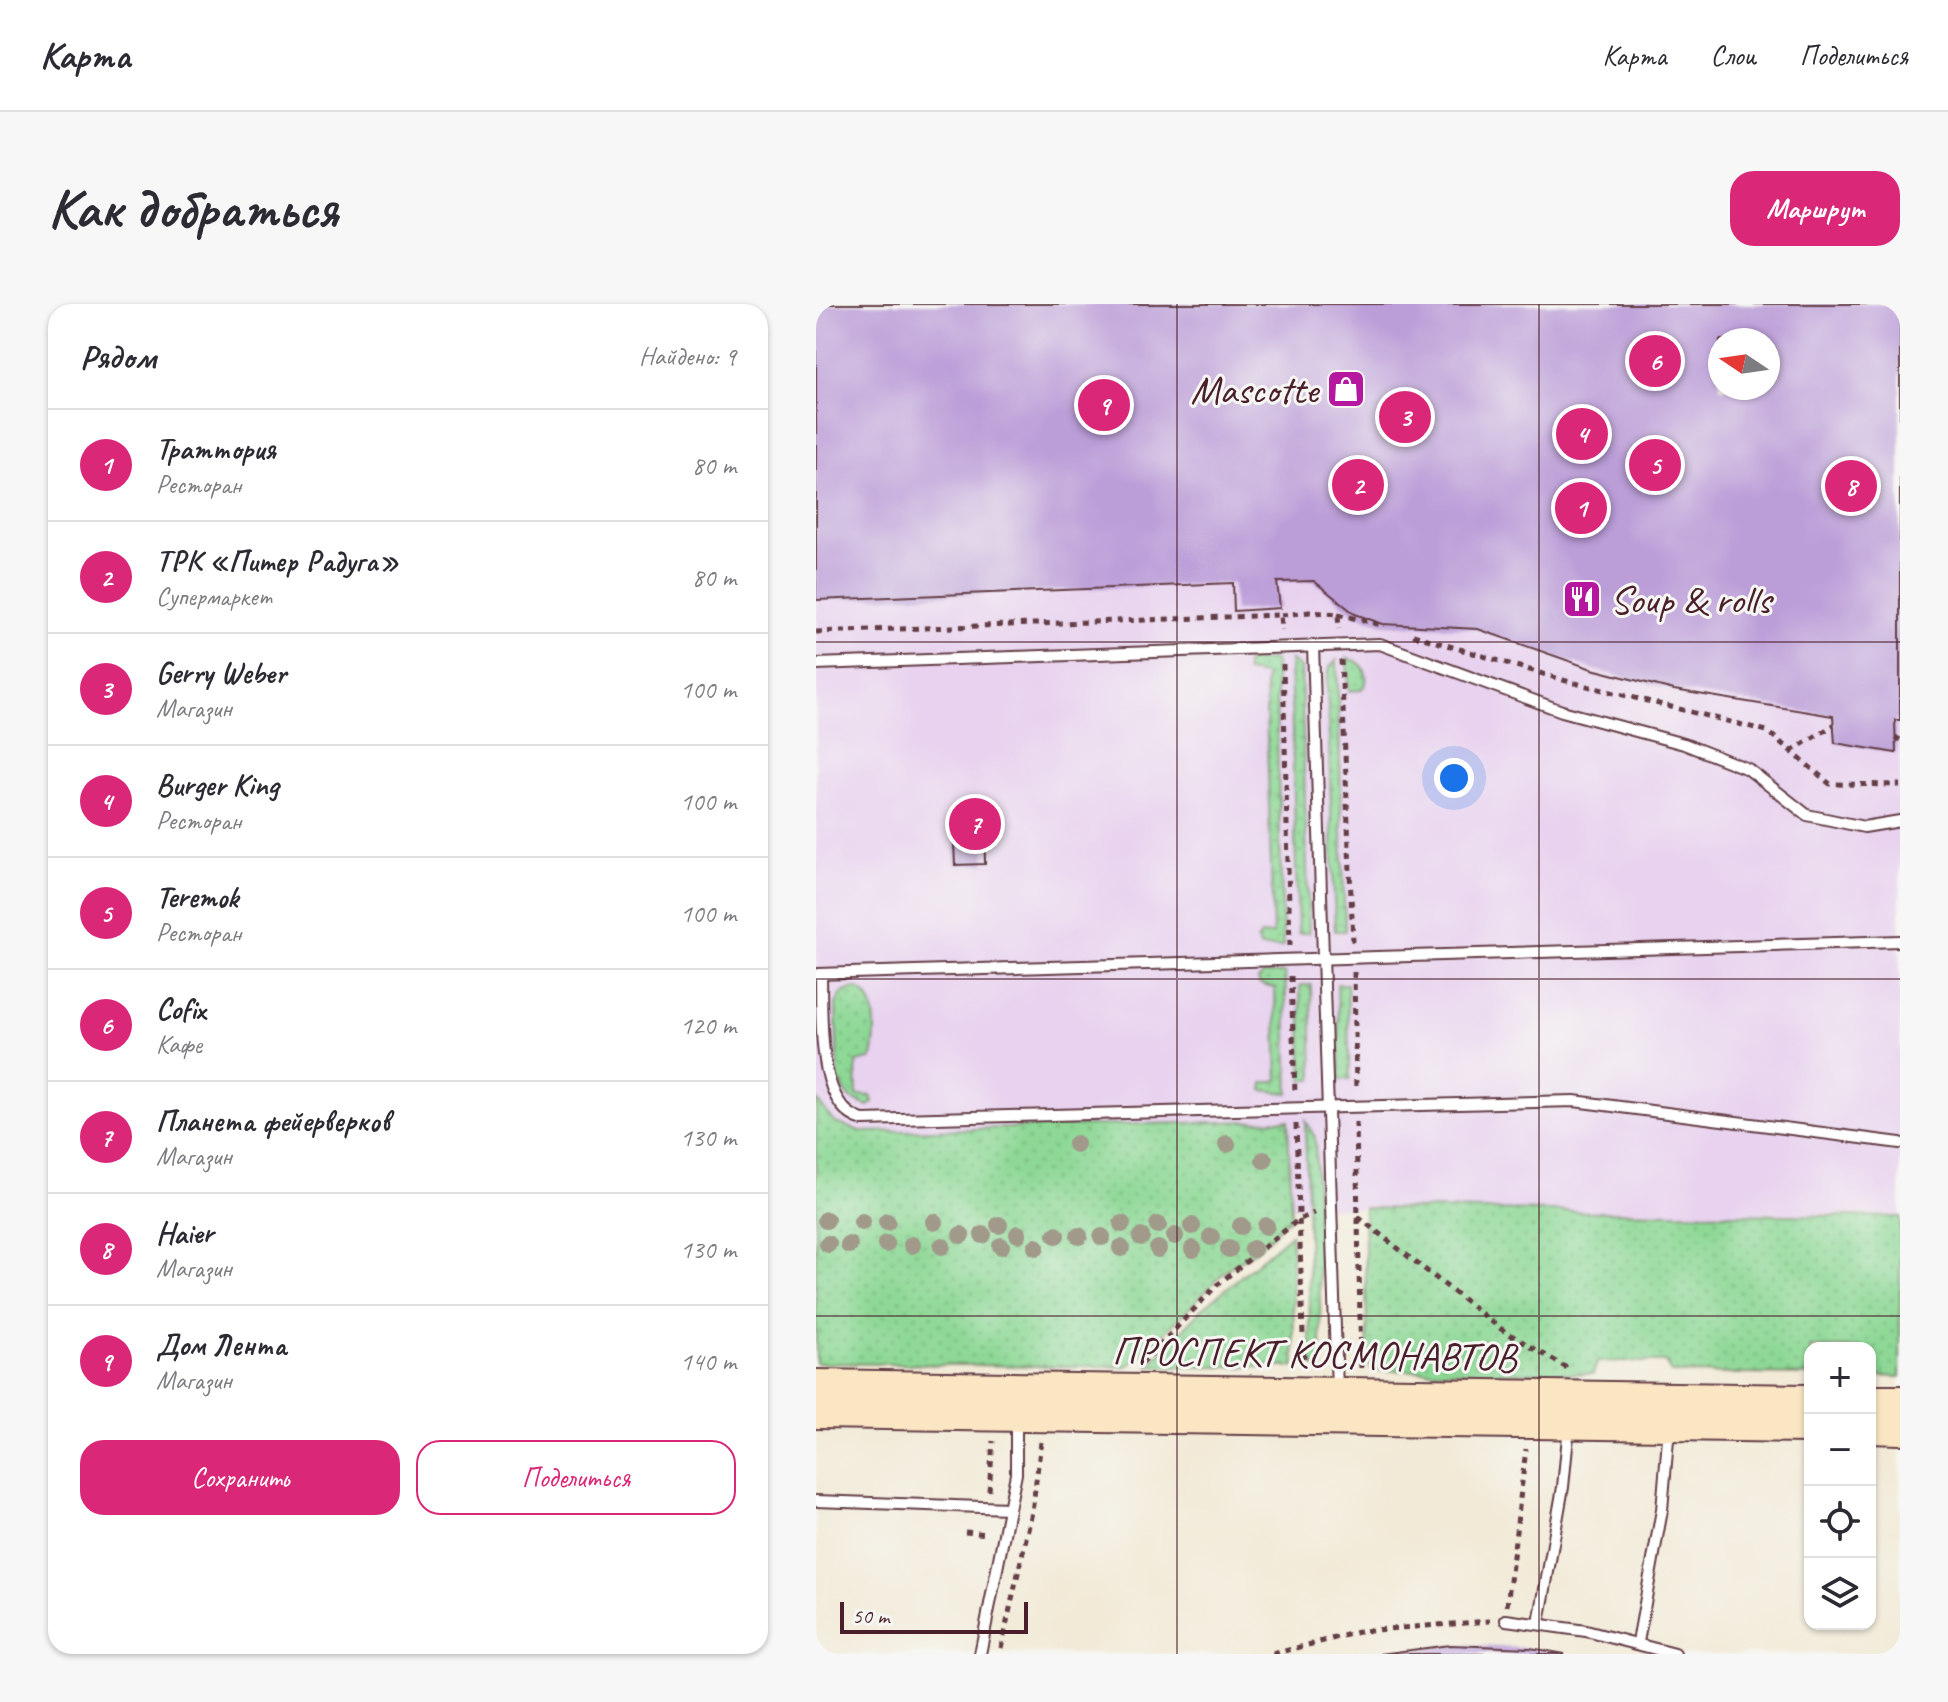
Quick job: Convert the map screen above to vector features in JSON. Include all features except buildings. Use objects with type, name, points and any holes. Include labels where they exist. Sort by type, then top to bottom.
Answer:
[{"type":"street","name":"ПРОСПЕКТ КОСМОНАВТОВ","points":[[816,1385],[1345,1397],[1804,1400]]},
{"type":"street","name":"ПРОСПЕКТ КОСМОНАВТОВ","points":[[816,1413],[1016,1416],[1345,1397],[1569,1424],[1804,1427]]},
{"type":"street","points":[[1876,1401],[1900,1401]]},
{"type":"street","points":[[1876,1428],[1900,1429]]},
{"type":"lane","points":[[816,664],[1380,644],[1405,650],[1562,711],[1684,744],[1748,769],[1807,815],[1864,827],[1900,821]]},
{"type":"lane","points":[[1313,645],[1328,1105],[1345,1397]]},
{"type":"lane","points":[[1900,941],[819,974],[824,1075],[833,1102],[852,1117],[1574,1101],[1900,1143]]},
{"type":"lane","points":[[980,1654],[1016,1474],[1016,1416]]},
{"type":"lane","points":[[1539,1623],[1563,1487],[1569,1424]]},
{"type":"lane","points":[[1638,1642],[1662,1510],[1669,1425]]},
{"type":"lane","points":[[816,1501],[1009,1508]]},
{"type":"lane","points":[[1506,1620],[1539,1623],[1638,1642],[1675,1654]]},
{"type":"path","points":[[816,632],[1310,612],[1338,614],[1389,628]]},
{"type":"path","points":[[1338,614],[1339,629]]},
{"type":"path","points":[[1281,615],[1282,630]]},
{"type":"path","points":[[1401,632],[1563,680],[1767,731],[1830,784],[1900,785]]},
{"type":"path","points":[[1341,656],[1356,1095]]},
{"type":"path","points":[[1283,658],[1295,1095]]},
{"type":"path","points":[[1791,751],[1834,725]]},
{"type":"path","points":[[1296,1119],[1305,1374]]},
{"type":"path","points":[[1345,1397],[1358,1217],[1356,1119]]},
{"type":"path","points":[[1358,1217],[1501,1329],[1576,1373]]},
{"type":"path","points":[[1134,1373],[1217,1285],[1298,1220]]},
{"type":"path","points":[[1000,1654],[1032,1512],[1042,1437]]},
{"type":"path","points":[[1273,1654],[1362,1631],[1506,1620],[1527,1444]]},
{"type":"path","points":[[965,1532],[991,1534]]},
{"type":"shaded area","points":[[816,304],[1900,304],[1900,1215],[816,1201]]},
{"type":"green space","points":[[1347,658],[1356,661],[1365,670],[1366,683],[1361,690],[1349,691]]},
{"type":"green space","points":[[1275,660],[1283,947],[1261,947],[1257,941],[1261,935],[1273,934],[1265,675],[1246,672],[1246,663]]},
{"type":"green space","points":[[1290,660],[1301,668],[1309,933],[1298,933]]},
{"type":"green space","points":[[1337,660],[1345,931],[1335,931],[1327,680],[1330,667]]},
{"type":"green space","points":[[1285,973],[1289,1093],[1263,1090],[1263,1083],[1278,1080],[1275,988],[1260,985],[1258,980],[1264,974]]},
{"type":"green space","points":[[1337,984],[1347,984],[1350,1079],[1340,1080]]},
{"type":"green space","points":[[1300,985],[1311,985],[1313,1080],[1303,1080]]},
{"type":"green space","points":[[854,988],[868,997],[874,1015],[871,1059],[856,1062],[857,1095],[871,1096],[873,1102],[868,1106],[849,1098],[838,1078],[836,1004],[842,993]]},
{"type":"green space","points":[[816,1099],[835,1123],[864,1132],[1288,1120],[1291,1216],[1256,1251],[1227,1269],[1142,1356],[1126,1367],[816,1363]]},
{"type":"green space","points":[[1305,1121],[1315,1137],[1322,1367],[1315,1367],[1311,1362]]},
{"type":"green space","points":[[1364,1208],[1900,1217],[1900,1377],[1876,1376],[1876,1342],[1804,1342],[1804,1375],[1671,1373],[1665,1362],[1597,1362],[1593,1374],[1372,1370],[1368,1362]]},
{"type":"green space","points":[[1291,1234],[1295,1367],[1148,1367],[1203,1308]]},
{"type":"place","name":"Cofix","points":[[1655,361]]},
{"type":"place","name":"Mascotte","points":[[1346,389]]},
{"type":"place","name":"Дом Лента","points":[[1104,405]]},
{"type":"place","name":"Gerry Weber","points":[[1405,417]]},
{"type":"place","name":"Burger King","points":[[1582,434]]},
{"type":"place","name":"Teremok","points":[[1655,465]]},
{"type":"place","name":"ТРК «Питер Радуга»","points":[[1358,485]]},
{"type":"place","name":"Haier","points":[[1851,486]]},
{"type":"place","name":"Траттория","points":[[1581,508]]},
{"type":"place","name":"Soup & rolls","points":[[1582,599]]},
{"type":"place","name":"Планета фейерверков","points":[[975,824]]}]
